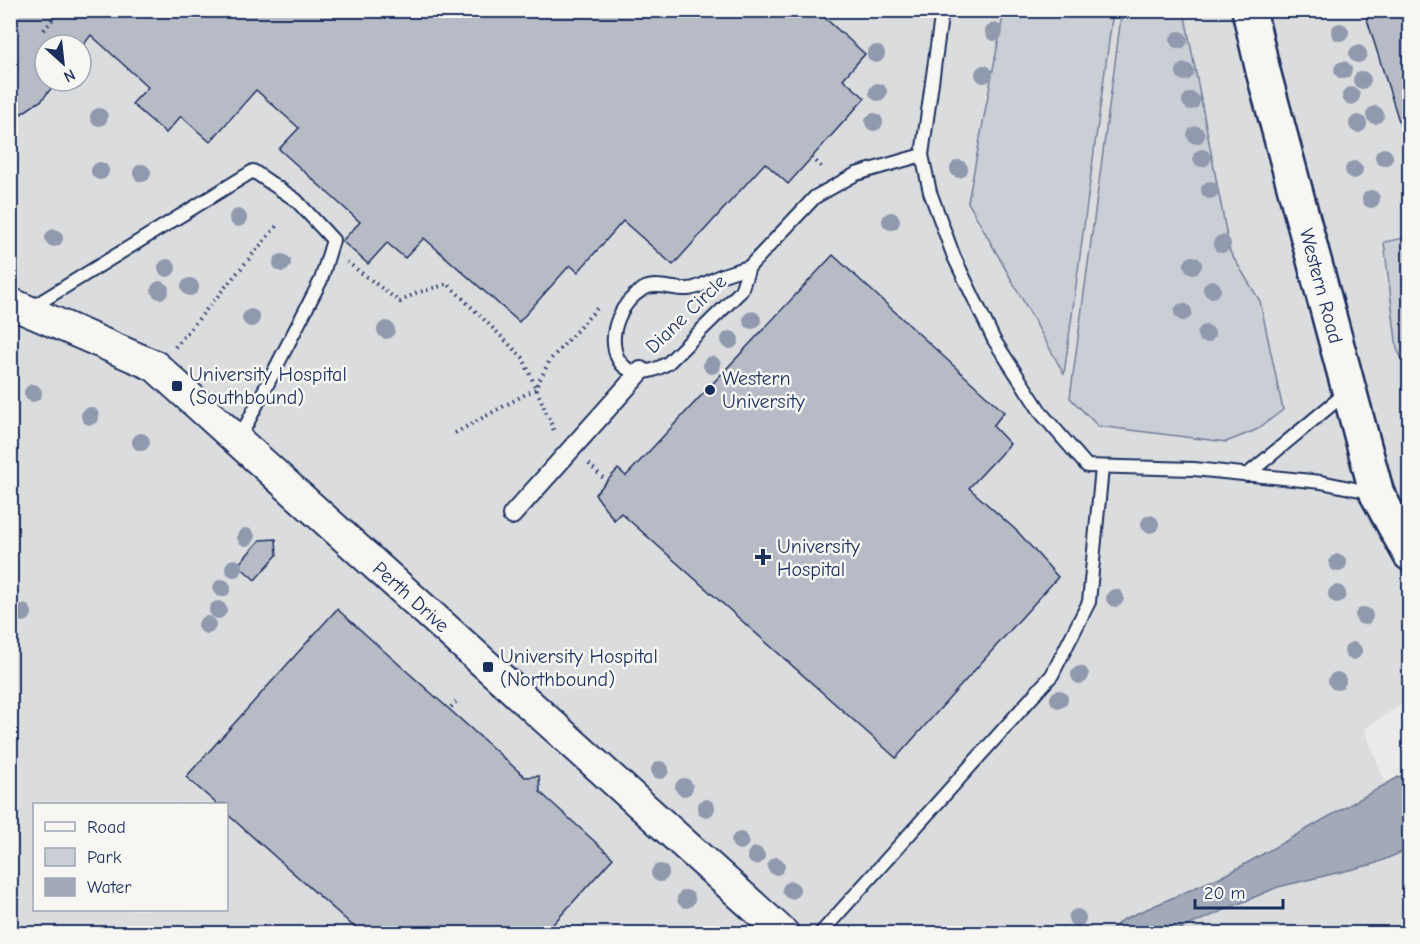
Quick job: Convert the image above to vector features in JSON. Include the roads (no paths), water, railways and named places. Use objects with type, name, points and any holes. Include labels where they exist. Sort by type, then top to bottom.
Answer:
[{"type":"main road","name":"Western Road","points":[[1249,10],[1263,71],[1377,494],[1410,554]]},
{"type":"street","name":"Perth Drive","points":[[19,307],[155,366],[784,933]]},
{"type":"street","points":[[512,515],[641,371]]},
{"type":"lane","points":[[942,10],[922,155],[930,192],[954,257],[994,340],[1042,414],[1087,466],[1194,469],[1321,482],[1377,494]]},
{"type":"lane","points":[[749,267],[815,197],[856,174],[922,155]]},
{"type":"lane","points":[[19,307],[253,171],[296,200],[333,240],[321,280],[238,442]]},
{"type":"lane","name":"Diane Circle","points":[[749,267],[741,291],[668,363],[655,370],[641,371],[628,369],[617,360],[612,348],[614,325],[635,296],[644,289],[653,286],[691,289],[749,267]]},
{"type":"lane","points":[[1247,475],[1349,390]]},
{"type":"lane","points":[[820,933],[1052,675],[1089,602],[1102,468]]},
{"type":"water","points":[[1409,771],[1409,849],[1374,864],[1278,887],[1171,933],[1107,933],[1122,920],[1231,872]]},
{"type":"place","name":"University Hospital (Southbound)","points":[[177,386]]},
{"type":"place","name":"Western University","points":[[710,390]]},
{"type":"place","name":"University Hospital","points":[[763,557]]},
{"type":"place","name":"University Hospital (Northbound)","points":[[488,667]]}]
